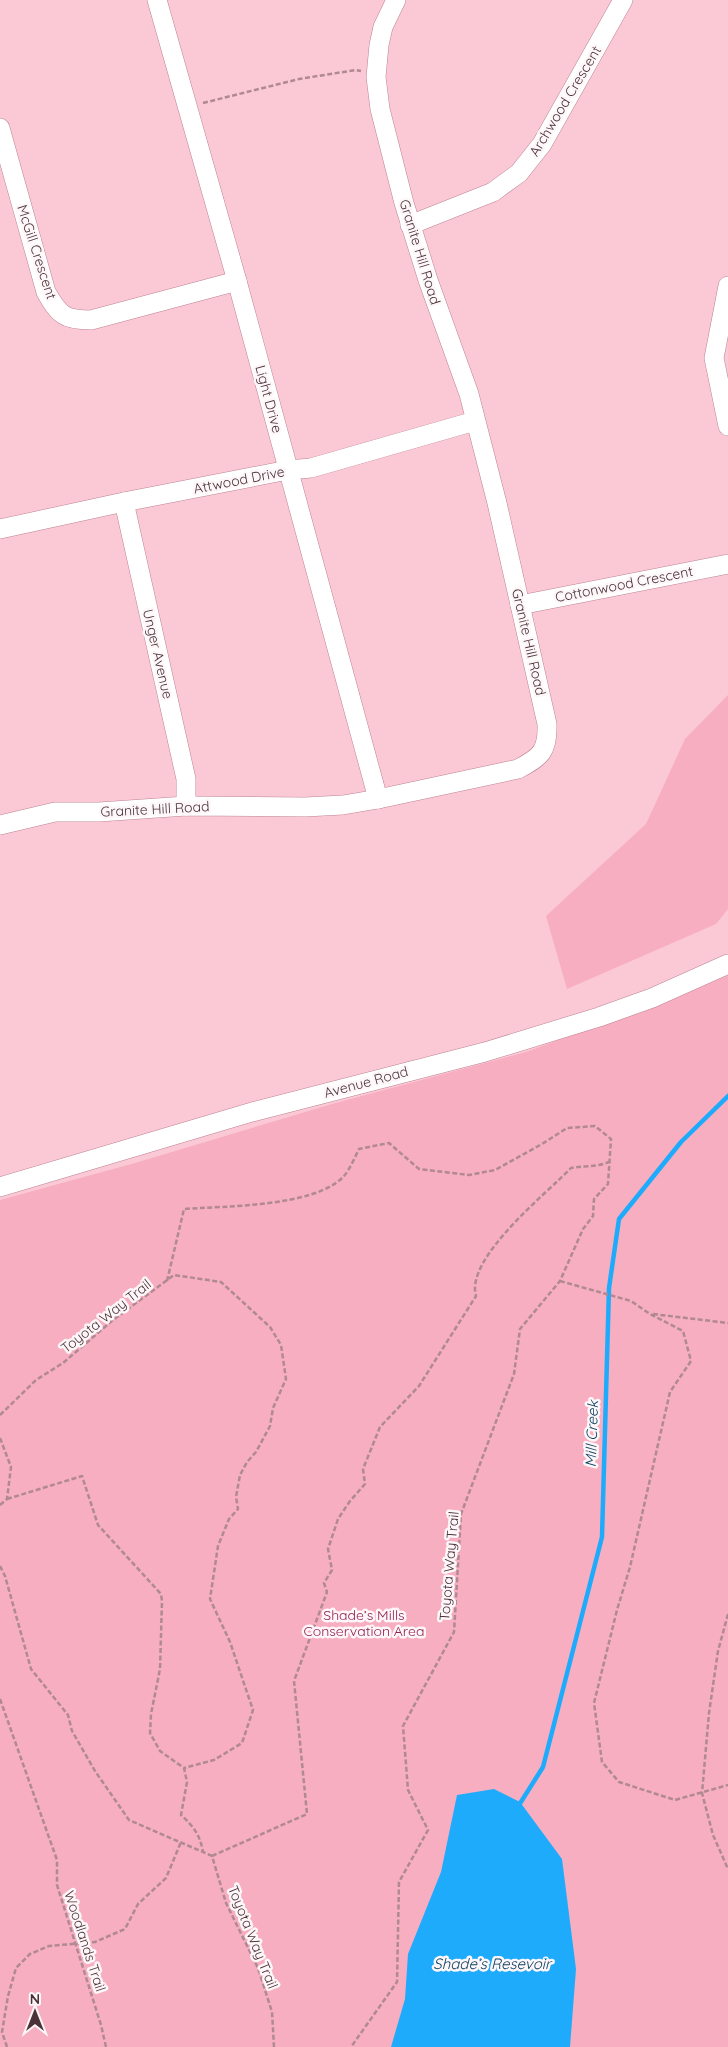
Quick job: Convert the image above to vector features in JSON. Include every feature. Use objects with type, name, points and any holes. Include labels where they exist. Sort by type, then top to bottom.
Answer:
[{"type":"street","name":"Light Drive","points":[[156,0],[237,281],[378,799]]},
{"type":"street","name":"Granite Hill Road","points":[[0,825],[55,812],[99,812],[186,806],[305,807],[343,805],[518,769],[538,758],[548,739],[547,724],[497,503],[469,394],[410,225],[380,109],[376,76],[378,45],[383,27],[396,0]]},
{"type":"street","name":"Archwood Crescent","points":[[410,225],[493,192],[519,173],[542,144],[623,0]]},
{"type":"street","name":"McGill Crescent","points":[[0,128],[46,292],[57,311],[74,320],[91,320],[237,281]]},
{"type":"street","points":[[728,286],[714,358],[728,426]]},
{"type":"street","name":"Attwood Drive","points":[[0,529],[124,502],[288,470],[311,468],[475,421]]},
{"type":"street","name":"Unger Avenue","points":[[124,502],[186,780],[186,806]]},
{"type":"street","name":"Cottonwood Crescent","points":[[520,605],[728,564]]},
{"type":"street","name":"Avenue Road","points":[[0,1188],[252,1112],[484,1052],[599,1017],[652,998],[728,964]]},
{"type":"path","points":[[187,106],[299,79],[328,74],[356,70],[376,76]]},
{"type":"path","name":"Toyota Way Trail","points":[[0,1415],[36,1380],[63,1363],[113,1320],[166,1281],[184,1209],[284,1201],[320,1192],[344,1176],[360,1149],[389,1143],[419,1169],[469,1175],[495,1170],[567,1128],[595,1126],[611,1139],[611,1162],[608,1184],[594,1199],[593,1216],[583,1230],[560,1281],[520,1329],[514,1374],[461,1514],[454,1632],[403,1726],[408,1790],[428,1830],[399,1882],[397,1982],[351,2047]]},
{"type":"path","points":[[0,1566],[5,1576],[31,1669],[68,1715],[72,1731],[95,1771],[129,1820],[212,1856],[307,1814],[294,1681],[327,1592],[324,1583],[332,1570],[328,1549],[338,1519],[365,1484],[363,1469],[380,1427],[419,1386],[466,1314],[476,1296],[473,1288],[480,1266],[497,1242],[571,1168],[585,1165],[599,1167],[611,1162]]},
{"type":"path","points":[[166,1281],[174,1275],[221,1282],[270,1327],[281,1346],[286,1380],[273,1408],[270,1426],[256,1452],[246,1462],[240,1475],[236,1497],[238,1509],[229,1519],[218,1546],[210,1599],[230,1642],[253,1710],[242,1743],[214,1760],[184,1768]]},
{"type":"path","points":[[560,1281],[589,1290],[619,1296],[683,1331],[691,1361],[670,1392],[630,1567],[617,1610],[594,1703],[602,1762],[620,1782],[676,1800],[728,1785]]},
{"type":"path","points":[[650,1314],[728,1323]]},
{"type":"path","points":[[0,1438],[11,1467],[7,1499]]},
{"type":"path","points":[[0,1505],[7,1499],[82,1476],[98,1525],[161,1594],[160,1669],[150,1733],[160,1751],[184,1768],[187,1782],[181,1815],[195,1828],[200,1838],[203,1852]]},
{"type":"path","points":[[728,1614],[718,1651],[709,1713],[702,1792],[713,1835],[728,1869]]},
{"type":"path","name":"Woodlands Trail","points":[[0,1699],[57,1860],[57,1885],[101,2025],[106,2047]]},
{"type":"path","points":[[7,2047],[2,2032],[8,1996],[16,1968],[30,1954],[49,1946],[94,1942],[125,1929],[138,1904],[166,1878],[181,1842]]},
{"type":"path","name":"Toyota Way Trail","points":[[212,1856],[226,1903],[258,1968],[272,2012],[274,2047]]},
{"type":"green space","points":[[728,695],[728,909],[716,924],[567,989],[546,916],[646,824],[685,739]]},
{"type":"green space","name":"Shade’s Mills Conservation Area","points":[[728,974],[728,2047],[0,2047],[0,1200],[135,1163],[332,1104],[526,1052],[695,989]]},
{"type":"water","name":"Shade’s Resevoir","points":[[494,1789],[520,1802],[562,1859],[576,1969],[570,2047],[391,2047],[405,1999],[408,1954],[441,1872],[457,1795]]},
{"type":"waterway","name":"Mill Creek","points":[[519,1805],[543,1767],[602,1537],[609,1288],[619,1219],[681,1142],[728,1096]]}]
